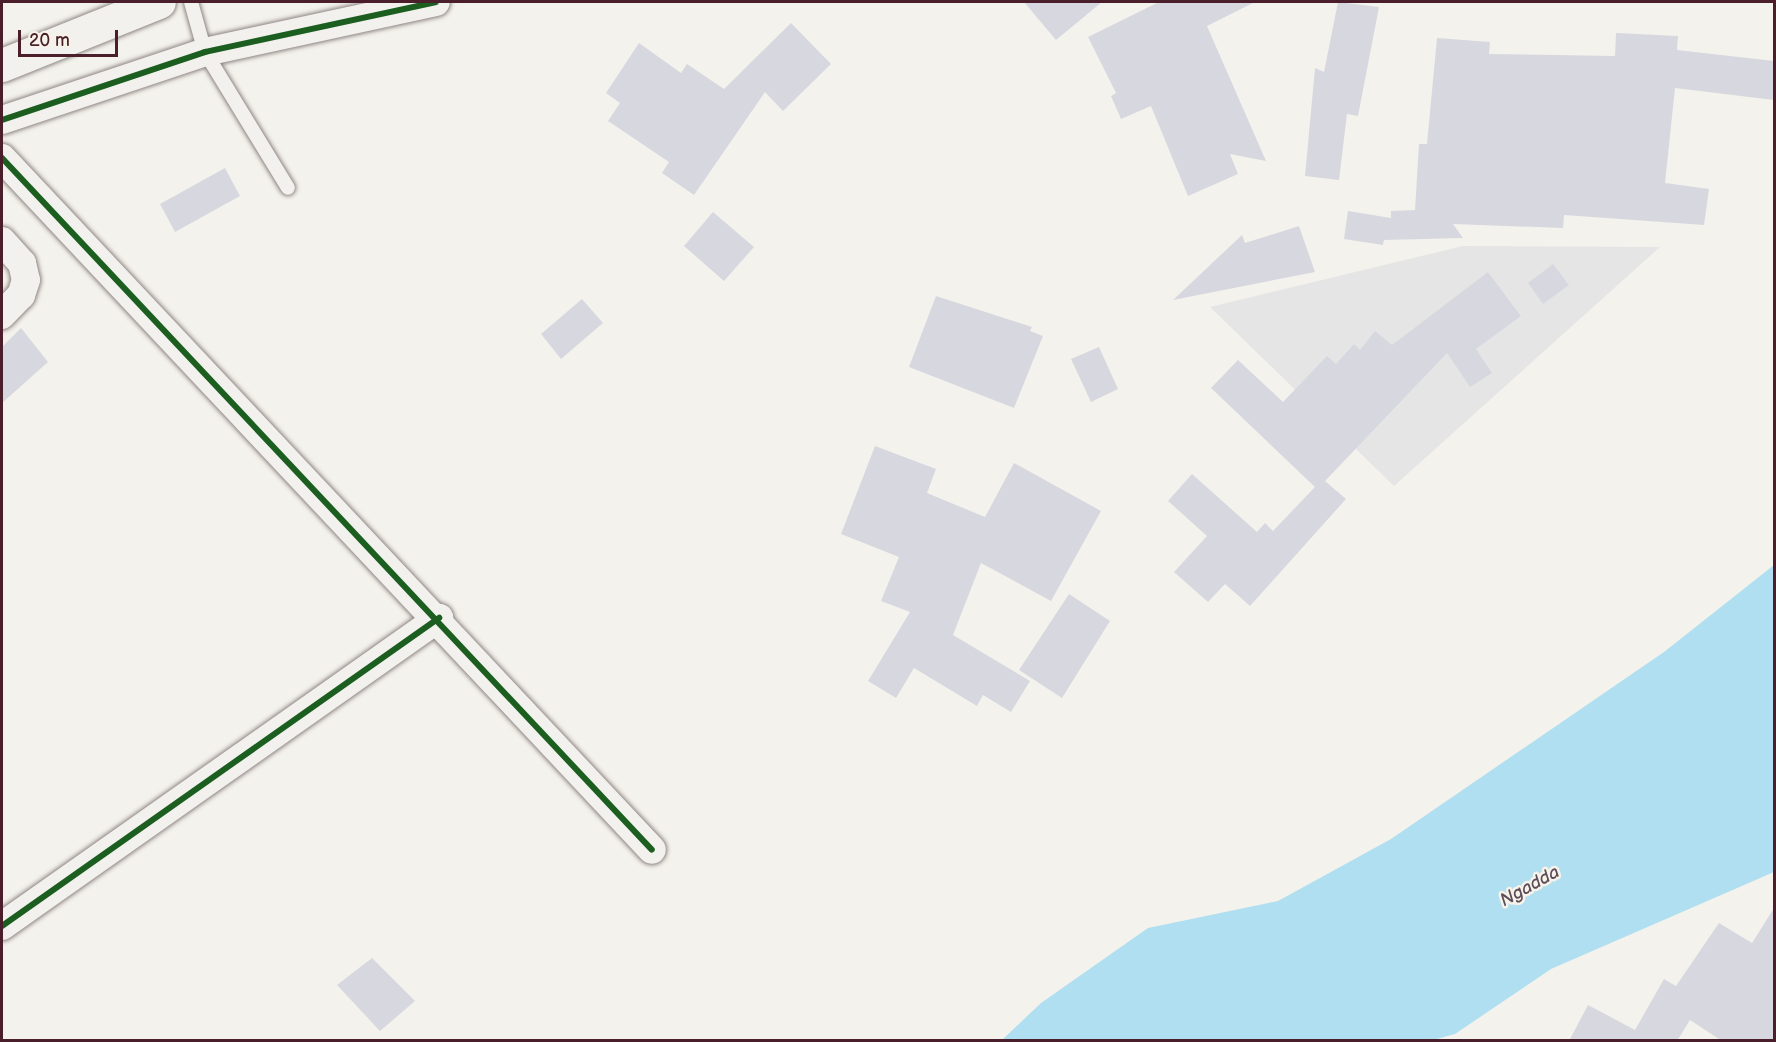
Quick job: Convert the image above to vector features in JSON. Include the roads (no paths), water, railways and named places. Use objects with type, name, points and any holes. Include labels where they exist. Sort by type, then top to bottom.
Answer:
[{"type":"main road","points":[[2,65],[159,2]]},
{"type":"street","points":[[2,120],[205,52],[436,2]]},
{"type":"street","points":[[2,159],[439,618],[652,850]]},
{"type":"street","points":[[2,241],[22,263],[26,280],[21,295],[2,315]]},
{"type":"street","points":[[2,926],[439,618]]},
{"type":"lane","points":[[191,2],[205,52],[288,188]]},
{"type":"water","name":"Ngadda","points":[[1774,565],[1774,872],[1551,969],[1455,1034],[1433,1040],[1002,1040],[1041,1003],[1148,928],[1278,901],[1391,839],[1664,652]]}]
